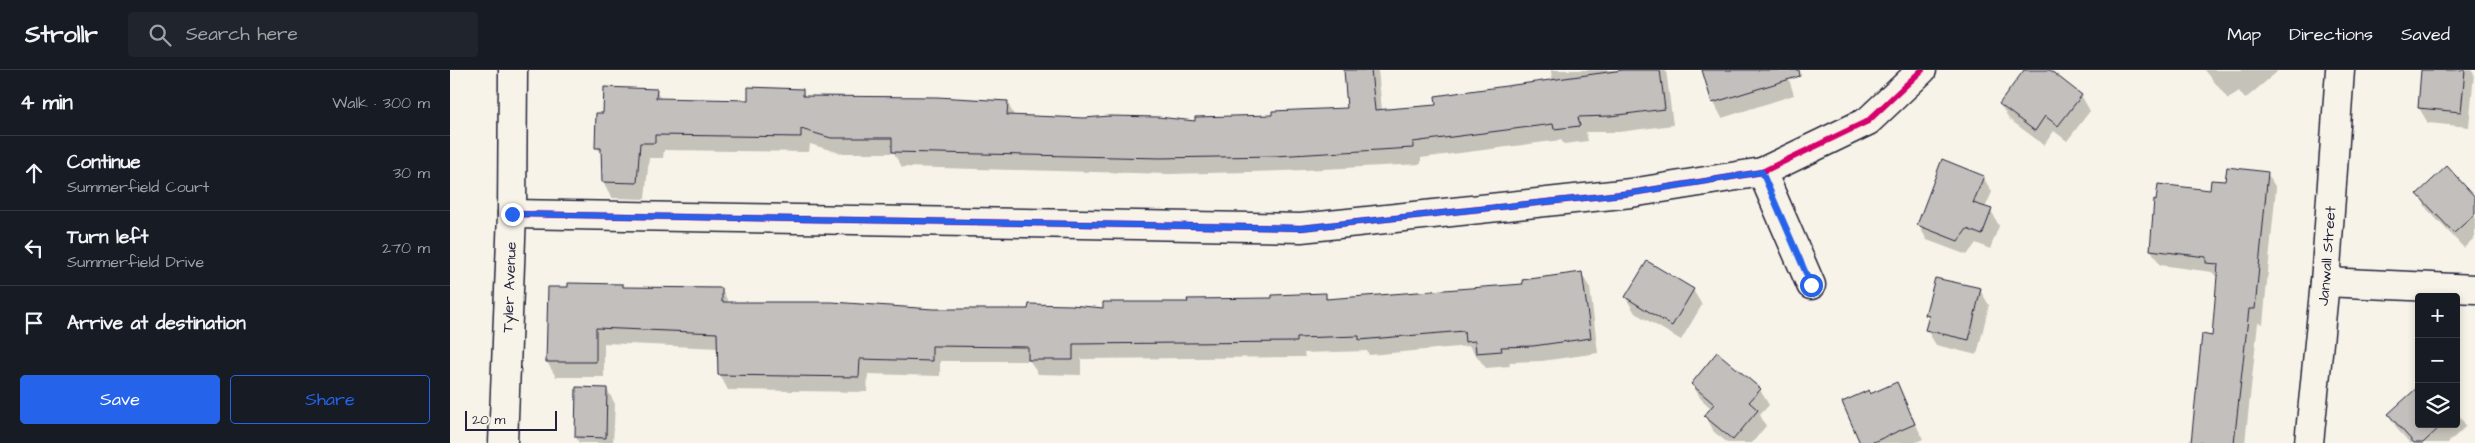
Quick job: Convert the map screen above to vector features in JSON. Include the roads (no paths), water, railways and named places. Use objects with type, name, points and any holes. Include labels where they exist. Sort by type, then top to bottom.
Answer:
[{"type":"street","name":"Tyler Avenue","points":[[504,443],[512,214],[513,70]]},
{"type":"street","points":[[512,214],[1301,228],[1632,193],[1762,172],[1868,121],[1922,70]]},
{"type":"street","name":"Janwall Street","points":[[2309,443],[2325,282],[2340,70]]},
{"type":"street","points":[[1762,172],[1811,285]]},
{"type":"street","points":[[2325,282],[2475,289]]}]
